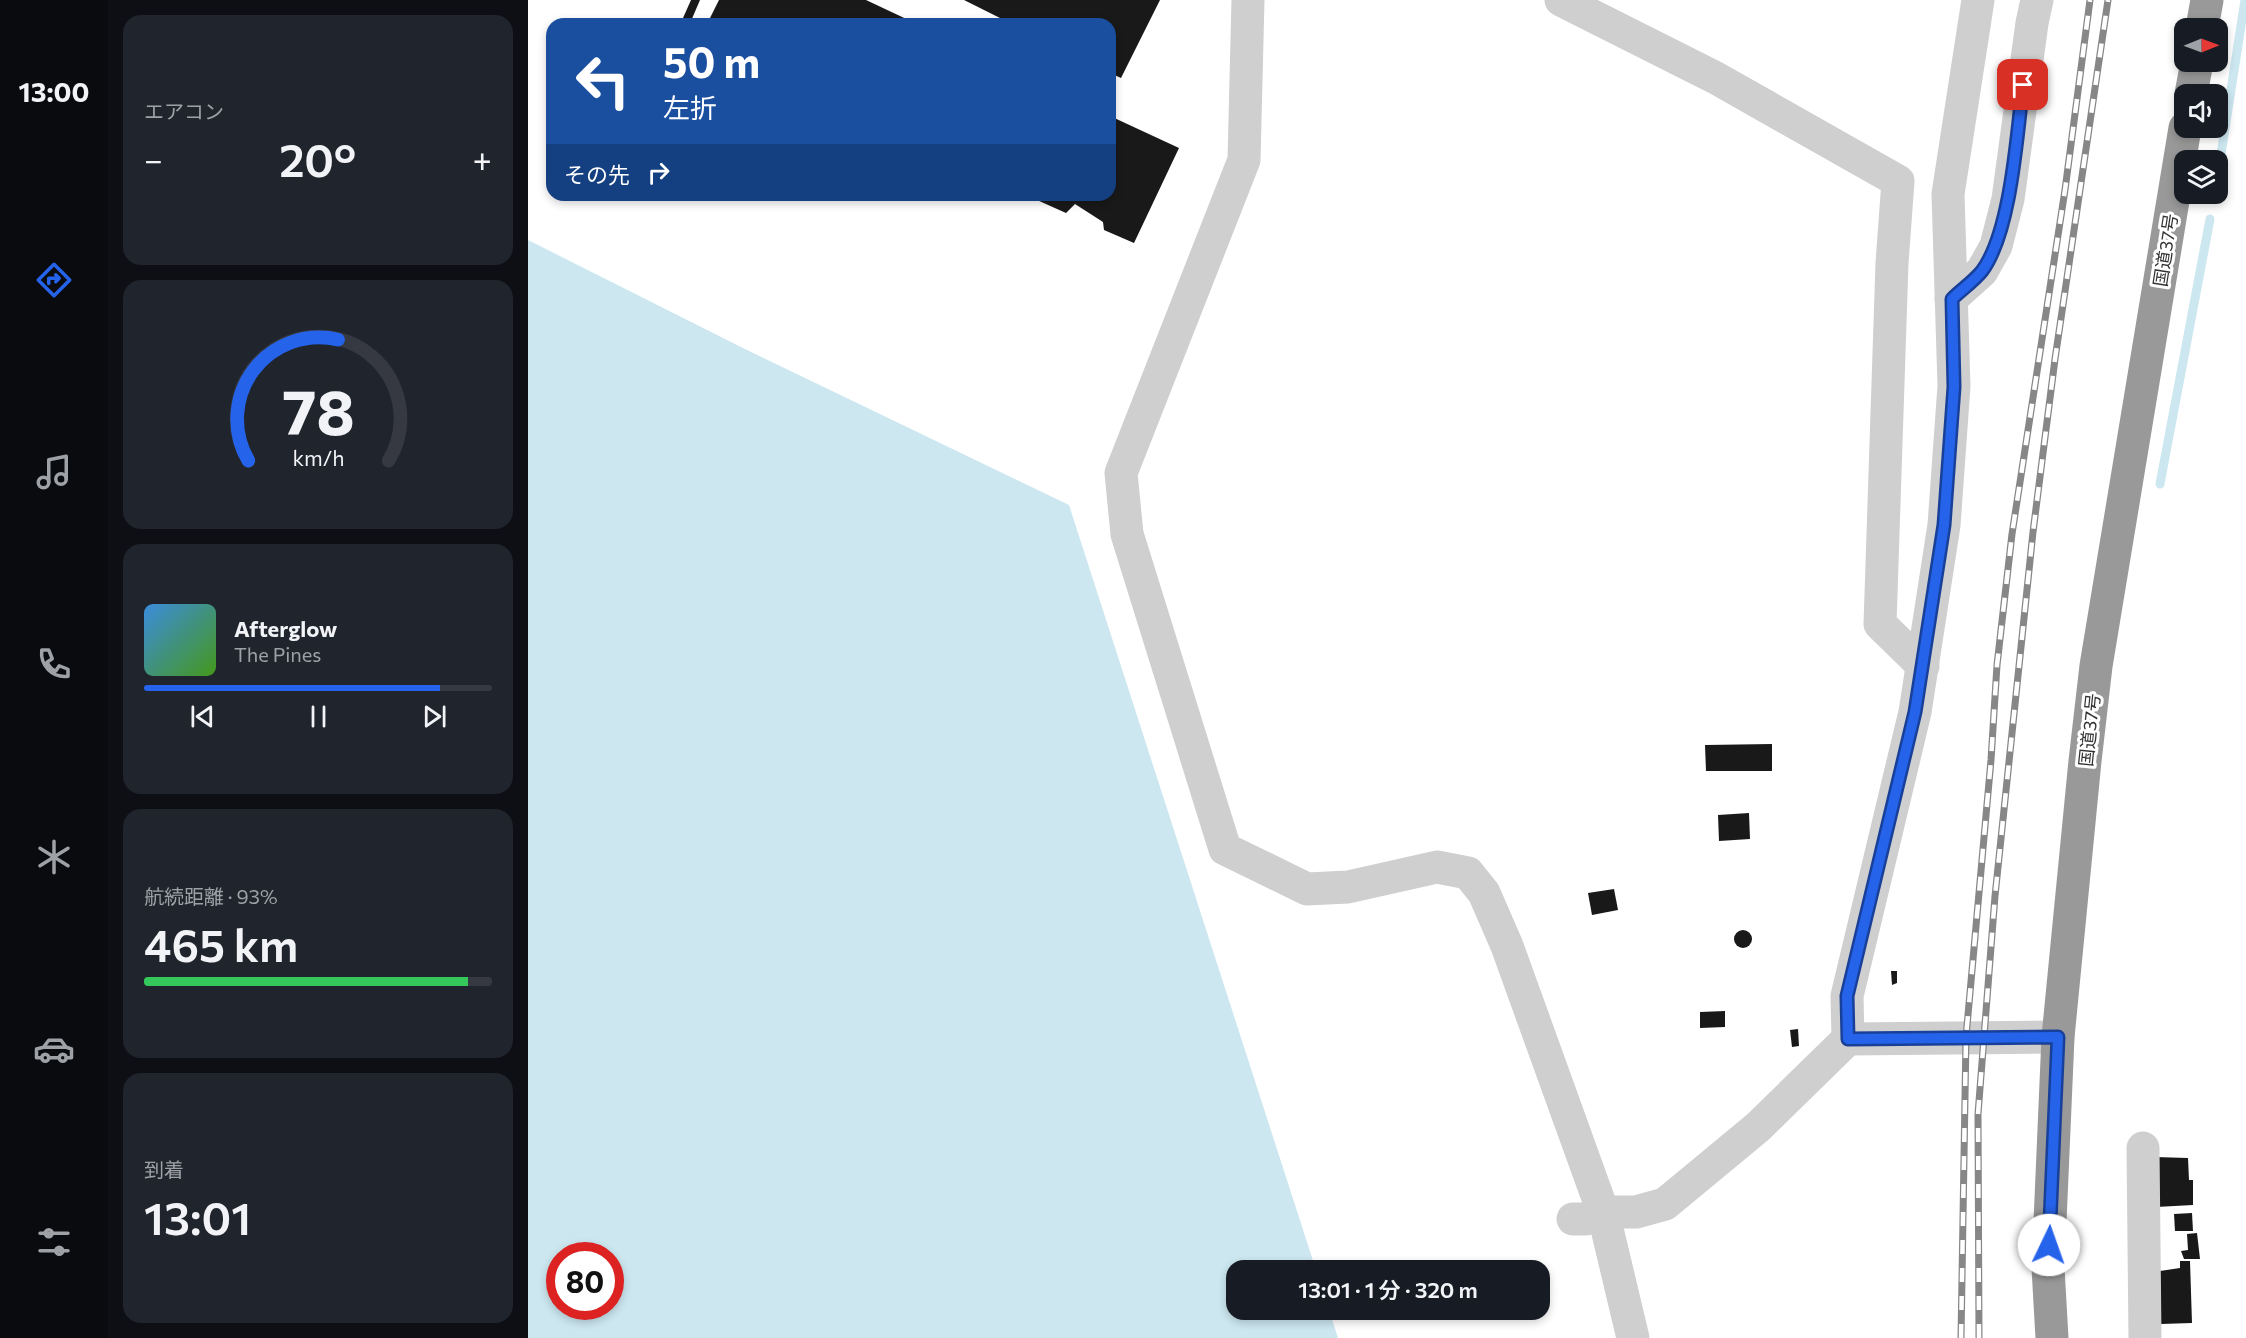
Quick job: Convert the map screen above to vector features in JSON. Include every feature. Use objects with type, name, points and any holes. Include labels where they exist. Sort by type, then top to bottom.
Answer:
[{"type":"highway","points":[[2204,18],[2207,0]]},
{"type":"highway","name":"国道37号","points":[[2052,1338],[2048,1268],[2058,1037],[2096,666],[2183,138]]},
{"type":"street","points":[[1248,0],[1245,160],[1121,473],[1127,534],[1225,849],[1306,889],[1347,887],[1437,867],[1468,873],[1484,893],[1507,946],[1587,1216],[1633,1338]]},
{"type":"street","points":[[1562,0],[1716,78],[1898,181],[1892,263],[1880,624],[1923,666]]},
{"type":"street","points":[[1848,1039],[1847,996],[1915,712],[1944,514],[1954,387],[1948,194],[1978,0]]},
{"type":"street","points":[[1952,299],[1982,271],[1996,246],[2008,199],[2037,0]]},
{"type":"street","points":[[1587,1216],[1636,1212],[1665,1204],[1758,1127],[1848,1039],[2058,1037]]},
{"type":"street","points":[[2143,1148],[2145,1338]]},
{"type":"water","points":[[528,240],[745,349],[1069,505],[1313,1260],[1226,1260],[1226,1320],[1332,1320],[1338,1338],[528,1338]]},
{"type":"building","points":[[691,0],[700,0],[692,18],[683,18]]},
{"type":"building","points":[[719,0],[866,0],[904,18],[710,18]]},
{"type":"building","points":[[964,0],[1160,0],[1121,78],[1116,76],[1116,18],[1000,18]]},
{"type":"building","points":[[1116,119],[1179,148],[1134,243],[1104,230],[1103,222],[1075,204],[1066,213],[1039,201],[1116,201]]},
{"type":"building","points":[[1772,744],[1772,771],[1706,771],[1705,745]]},
{"type":"building","points":[[1749,813],[1750,839],[1719,841],[1718,815]]},
{"type":"building","points":[[1614,889],[1618,910],[1592,915],[1588,893]]},
{"type":"building","points":[[1743,930],[1749,933],[1752,939],[1749,945],[1743,948],[1737,945],[1734,939],[1737,933]]},
{"type":"building","points":[[1891,971],[1897,971],[1897,983],[1892,985]]},
{"type":"building","points":[[1725,1011],[1725,1027],[1700,1028],[1700,1012]]},
{"type":"building","points":[[1798,1029],[1799,1046],[1792,1047],[1790,1030]]},
{"type":"building","points":[[2155,1157],[2188,1158],[2189,1180],[2193,1180],[2193,1205],[2156,1207]]},
{"type":"building","points":[[2192,1213],[2193,1231],[2175,1231],[2174,1214]]},
{"type":"building","points":[[2197,1233],[2200,1259],[2184,1259],[2181,1251],[2188,1250],[2187,1234]]},
{"type":"building","points":[[2180,1261],[2190,1261],[2192,1323],[2161,1324],[2160,1271],[2180,1268]]},
{"type":"waterway","points":[[2222,150],[2245,0]]},
{"type":"waterway","points":[[2160,484],[2210,219]]},
{"type":"railway","points":[[1961,1338],[1966,1037],[1991,760],[1997,665],[2012,534],[2065,190],[2090,0]]},
{"type":"railway","points":[[1979,1338],[1978,1114],[1995,896],[2033,532],[2055,359],[2108,0]]},
{"type":"route","points":[[2023,85],[2008,199],[1996,246],[1982,271],[1952,299],[1954,387],[1944,525],[1923,666],[1915,712],[1847,996],[1848,1039],[2058,1037],[2049,1245]]}]
